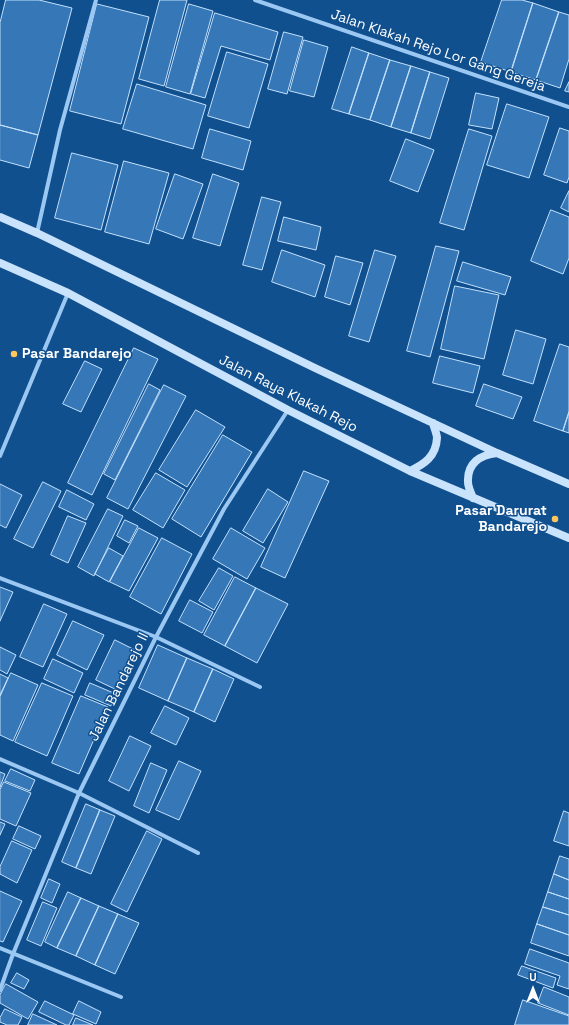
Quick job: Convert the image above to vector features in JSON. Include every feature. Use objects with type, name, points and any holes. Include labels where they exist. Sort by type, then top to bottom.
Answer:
[{"type":"main road","points":[[0,217],[37,233],[315,368],[497,453],[569,484]]},
{"type":"main road","name":"Jalan Raya Klakah Rejo","points":[[0,263],[68,293],[288,410],[410,471],[569,538]]},
{"type":"main road","points":[[410,471],[424,464],[434,453],[437,438],[433,423]]},
{"type":"main road","points":[[473,498],[468,483],[469,471],[475,461],[485,455],[497,453]]},
{"type":"street","points":[[37,233],[60,130],[96,0]]},
{"type":"street","name":"Jalan Klakah Rejo Lor Gang Gereja","points":[[255,0],[569,107]]},
{"type":"street","points":[[0,456],[68,293]]},
{"type":"street","name":"Jalan Bandarejo II","points":[[0,990],[13,954],[79,793],[156,637],[224,509],[288,410]]},
{"type":"street","points":[[0,578],[156,637],[260,687]]},
{"type":"street","points":[[0,759],[79,793],[198,853]]},
{"type":"street","points":[[0,948],[121,997]]},
{"type":"building","points":[[6,0],[39,0],[72,8],[38,135],[0,125],[0,23]]},
{"type":"building","points":[[160,0],[187,0],[164,86],[139,79]]},
{"type":"building","points":[[502,0],[522,0],[533,3],[511,72],[481,62]]},
{"type":"building","points":[[533,3],[559,12],[536,80],[511,72]]},
{"type":"building","points":[[97,4],[149,17],[121,124],[70,111]]},
{"type":"building","points":[[189,4],[213,11],[190,94],[166,87]]},
{"type":"building","points":[[559,12],[569,15],[569,59],[560,88],[536,80]]},
{"type":"building","points":[[215,13],[278,32],[270,60],[221,46],[205,98],[191,94]]},
{"type":"building","points":[[284,32],[303,37],[287,94],[268,89]]},
{"type":"building","points":[[304,40],[328,47],[314,97],[290,91]]},
{"type":"building","points":[[352,47],[369,53],[349,114],[332,109]]},
{"type":"building","points":[[227,52],[268,64],[249,128],[208,116]]},
{"type":"building","points":[[369,53],[390,60],[370,120],[349,114]]},
{"type":"building","points":[[390,60],[411,66],[391,127],[370,120]]},
{"type":"building","points":[[411,66],[430,72],[411,133],[391,127]]},
{"type":"building","points":[[430,72],[449,78],[430,139],[411,133]]},
{"type":"building","points":[[569,82],[569,92],[565,91]]},
{"type":"building","points":[[137,84],[206,105],[193,149],[123,129]]},
{"type":"building","points":[[476,93],[499,98],[492,129],[469,125]]},
{"type":"building","points":[[507,104],[549,117],[529,178],[487,165]]},
{"type":"building","points":[[0,125],[38,135],[29,168],[0,160]]},
{"type":"building","points":[[560,128],[569,131],[569,177],[567,183],[544,175]]},
{"type":"building","points":[[210,129],[251,141],[243,170],[202,158]]},
{"type":"building","points":[[469,129],[492,136],[464,230],[440,223]]},
{"type":"building","points":[[406,139],[434,150],[418,192],[390,181]]},
{"type":"building","points":[[72,153],[118,165],[101,230],[55,218]]},
{"type":"building","points":[[124,161],[169,173],[149,244],[105,232]]},
{"type":"building","points":[[175,174],[203,184],[183,239],[156,229]]},
{"type":"building","points":[[213,174],[239,183],[220,246],[193,238]]},
{"type":"building","points":[[569,191],[569,212],[561,208]]},
{"type":"building","points":[[262,197],[281,202],[262,270],[243,265]]},
{"type":"building","points":[[551,210],[569,217],[569,258],[563,274],[531,261]]},
{"type":"building","points":[[284,217],[321,227],[316,250],[278,241]]},
{"type":"building","points":[[436,246],[459,251],[430,357],[407,351]]},
{"type":"building","points":[[282,250],[325,265],[315,297],[272,282]]},
{"type":"building","points":[[375,250],[396,256],[369,342],[349,336]]},
{"type":"building","points":[[336,256],[363,263],[350,305],[325,297]]},
{"type":"building","points":[[463,262],[511,277],[505,295],[457,281]]},
{"type":"building","points":[[455,286],[499,295],[484,359],[441,349]]},
{"type":"building","points":[[516,330],[546,339],[533,384],[503,375]]},
{"type":"building","points":[[560,344],[569,347],[569,412],[563,431],[534,421]]},
{"type":"building","points":[[134,348],[158,359],[92,495],[68,483]]},
{"type":"building","points":[[440,356],[480,366],[473,393],[433,383]]},
{"type":"building","points":[[85,361],[102,369],[81,412],[63,404]]},
{"type":"building","points":[[149,384],[160,390],[115,480],[104,474]]},
{"type":"building","points":[[484,384],[522,397],[513,419],[476,406]]},
{"type":"building","points":[[164,385],[186,396],[128,509],[107,498]]},
{"type":"building","points":[[196,410],[225,427],[187,487],[159,470]]},
{"type":"building","points":[[569,412],[569,433],[563,431]]},
{"type":"building","points":[[223,435],[252,452],[201,537],[172,519]]},
{"type":"building","points":[[304,471],[329,481],[285,578],[261,567]]},
{"type":"building","points":[[156,473],[185,490],[163,528],[133,510]]},
{"type":"building","points":[[43,482],[61,491],[33,548],[14,539]]},
{"type":"building","points":[[0,484],[22,495],[6,528],[0,525]]},
{"type":"building","points":[[268,489],[288,502],[263,543],[243,531]]},
{"type":"building","points":[[67,490],[94,504],[86,520],[59,507]]},
{"type":"building","points":[[108,509],[123,516],[94,576],[78,567]]},
{"type":"building","points":[[68,516],[86,523],[68,563],[51,555]]},
{"type":"building","points":[[125,520],[138,526],[129,543],[117,536]]},
{"type":"building","points":[[139,528],[158,538],[129,591],[110,582]]},
{"type":"building","points":[[231,528],[265,548],[247,579],[213,559]]},
{"type":"building","points":[[162,538],[192,554],[161,614],[130,597]]},
{"type":"building","points":[[109,548],[123,556],[109,582],[95,574]]},
{"type":"building","points":[[219,568],[233,576],[214,610],[199,601]]},
{"type":"building","points":[[235,577],[256,588],[225,646],[204,635]]},
{"type":"building","points":[[0,587],[13,592],[0,621]]},
{"type":"building","points":[[256,588],[288,604],[257,663],[225,646]]},
{"type":"building","points":[[190,600],[213,612],[202,633],[179,621]]},
{"type":"building","points":[[44,604],[67,614],[43,667],[20,657]]},
{"type":"building","points":[[73,621],[104,635],[87,670],[57,655]]},
{"type":"building","points":[[115,640],[135,650],[117,690],[96,680]]},
{"type":"building","points":[[158,645],[187,658],[168,701],[139,688]]},
{"type":"building","points":[[0,647],[16,655],[7,674],[0,670]]},
{"type":"building","points":[[187,658],[213,669],[194,712],[168,701]]},
{"type":"building","points":[[53,659],[83,673],[74,693],[44,679]]},
{"type":"building","points":[[213,669],[234,679],[215,722],[194,712]]},
{"type":"building","points":[[11,673],[38,685],[13,741],[0,735],[0,697]]},
{"type":"building","points":[[0,674],[8,678],[0,695]]},
{"type":"building","points":[[42,683],[73,696],[47,756],[15,742]]},
{"type":"building","points":[[90,683],[116,694],[111,706],[85,695]]},
{"type":"building","points":[[81,696],[108,707],[79,774],[52,763]]},
{"type":"building","points":[[165,706],[189,718],[176,745],[151,733]]},
{"type":"building","points":[[130,736],[151,746],[129,791],[109,781]]},
{"type":"building","points":[[179,761],[201,771],[179,820],[156,810]]},
{"type":"building","points":[[151,763],[167,770],[149,813],[134,806]]},
{"type":"building","points":[[11,769],[35,780],[30,791],[5,781]]},
{"type":"building","points":[[0,772],[5,774],[0,787]]},
{"type":"building","points":[[4,782],[31,793],[16,826],[0,819],[0,790]]},
{"type":"building","points":[[86,804],[100,810],[76,868],[62,862]]},
{"type":"building","points":[[100,810],[115,816],[91,874],[76,868]]},
{"type":"building","points":[[564,811],[569,813],[569,846],[554,841]]},
{"type":"building","points":[[0,822],[5,824],[0,835]]},
{"type":"building","points":[[19,826],[41,836],[35,849],[13,839]]},
{"type":"building","points":[[147,831],[162,839],[127,912],[111,904]]},
{"type":"building","points":[[12,841],[32,850],[17,883],[0,874],[0,867]]},
{"type":"building","points":[[560,856],[569,859],[569,880],[554,874]]},
{"type":"building","points":[[554,874],[569,880],[569,899],[548,892]]},
{"type":"building","points":[[49,879],[60,884],[52,903],[41,898]]},
{"type":"building","points":[[0,891],[22,901],[3,942],[0,941]]},
{"type":"building","points":[[68,892],[81,898],[57,948],[45,942]]},
{"type":"building","points":[[548,892],[569,899],[569,915],[543,907]]},
{"type":"building","points":[[81,898],[99,906],[76,956],[57,948]]},
{"type":"building","points":[[43,902],[57,908],[41,946],[27,940]]},
{"type":"building","points":[[99,906],[118,914],[95,965],[76,956]]},
{"type":"building","points":[[543,907],[569,915],[569,935],[537,924]]},
{"type":"building","points":[[118,914],[139,923],[115,974],[95,965]]},
{"type":"building","points":[[537,924],[569,935],[569,956],[531,943]]},
{"type":"building","points":[[530,949],[569,963],[569,989],[557,985],[560,976],[525,964]]},
{"type":"building","points":[[522,966],[556,978],[553,988],[518,975]]},
{"type":"building","points":[[17,973],[29,980],[24,989],[11,983]]},
{"type":"building","points":[[6,984],[38,1002],[28,1019],[0,1003],[0,995]]},
{"type":"building","points":[[544,987],[569,997],[569,1015],[538,1003]]},
{"type":"building","points":[[523,1000],[569,1016],[569,1025],[515,1025]]},
{"type":"building","points":[[45,1001],[74,1015],[69,1025],[39,1012]]},
{"type":"building","points":[[79,1001],[101,1012],[96,1024],[73,1014]]},
{"type":"building","points":[[5,1009],[22,1017],[18,1025],[7,1025],[0,1022],[0,1018]]},
{"type":"building","points":[[33,1014],[57,1025],[28,1025]]},
{"type":"building","points":[[76,1018],[93,1025],[73,1025]]},
{"type":"place","name":"Pasar Bandarejo","points":[[14,354]]},
{"type":"place","name":"Pasar Darurat Bandarejo","points":[[555,519]]}]
